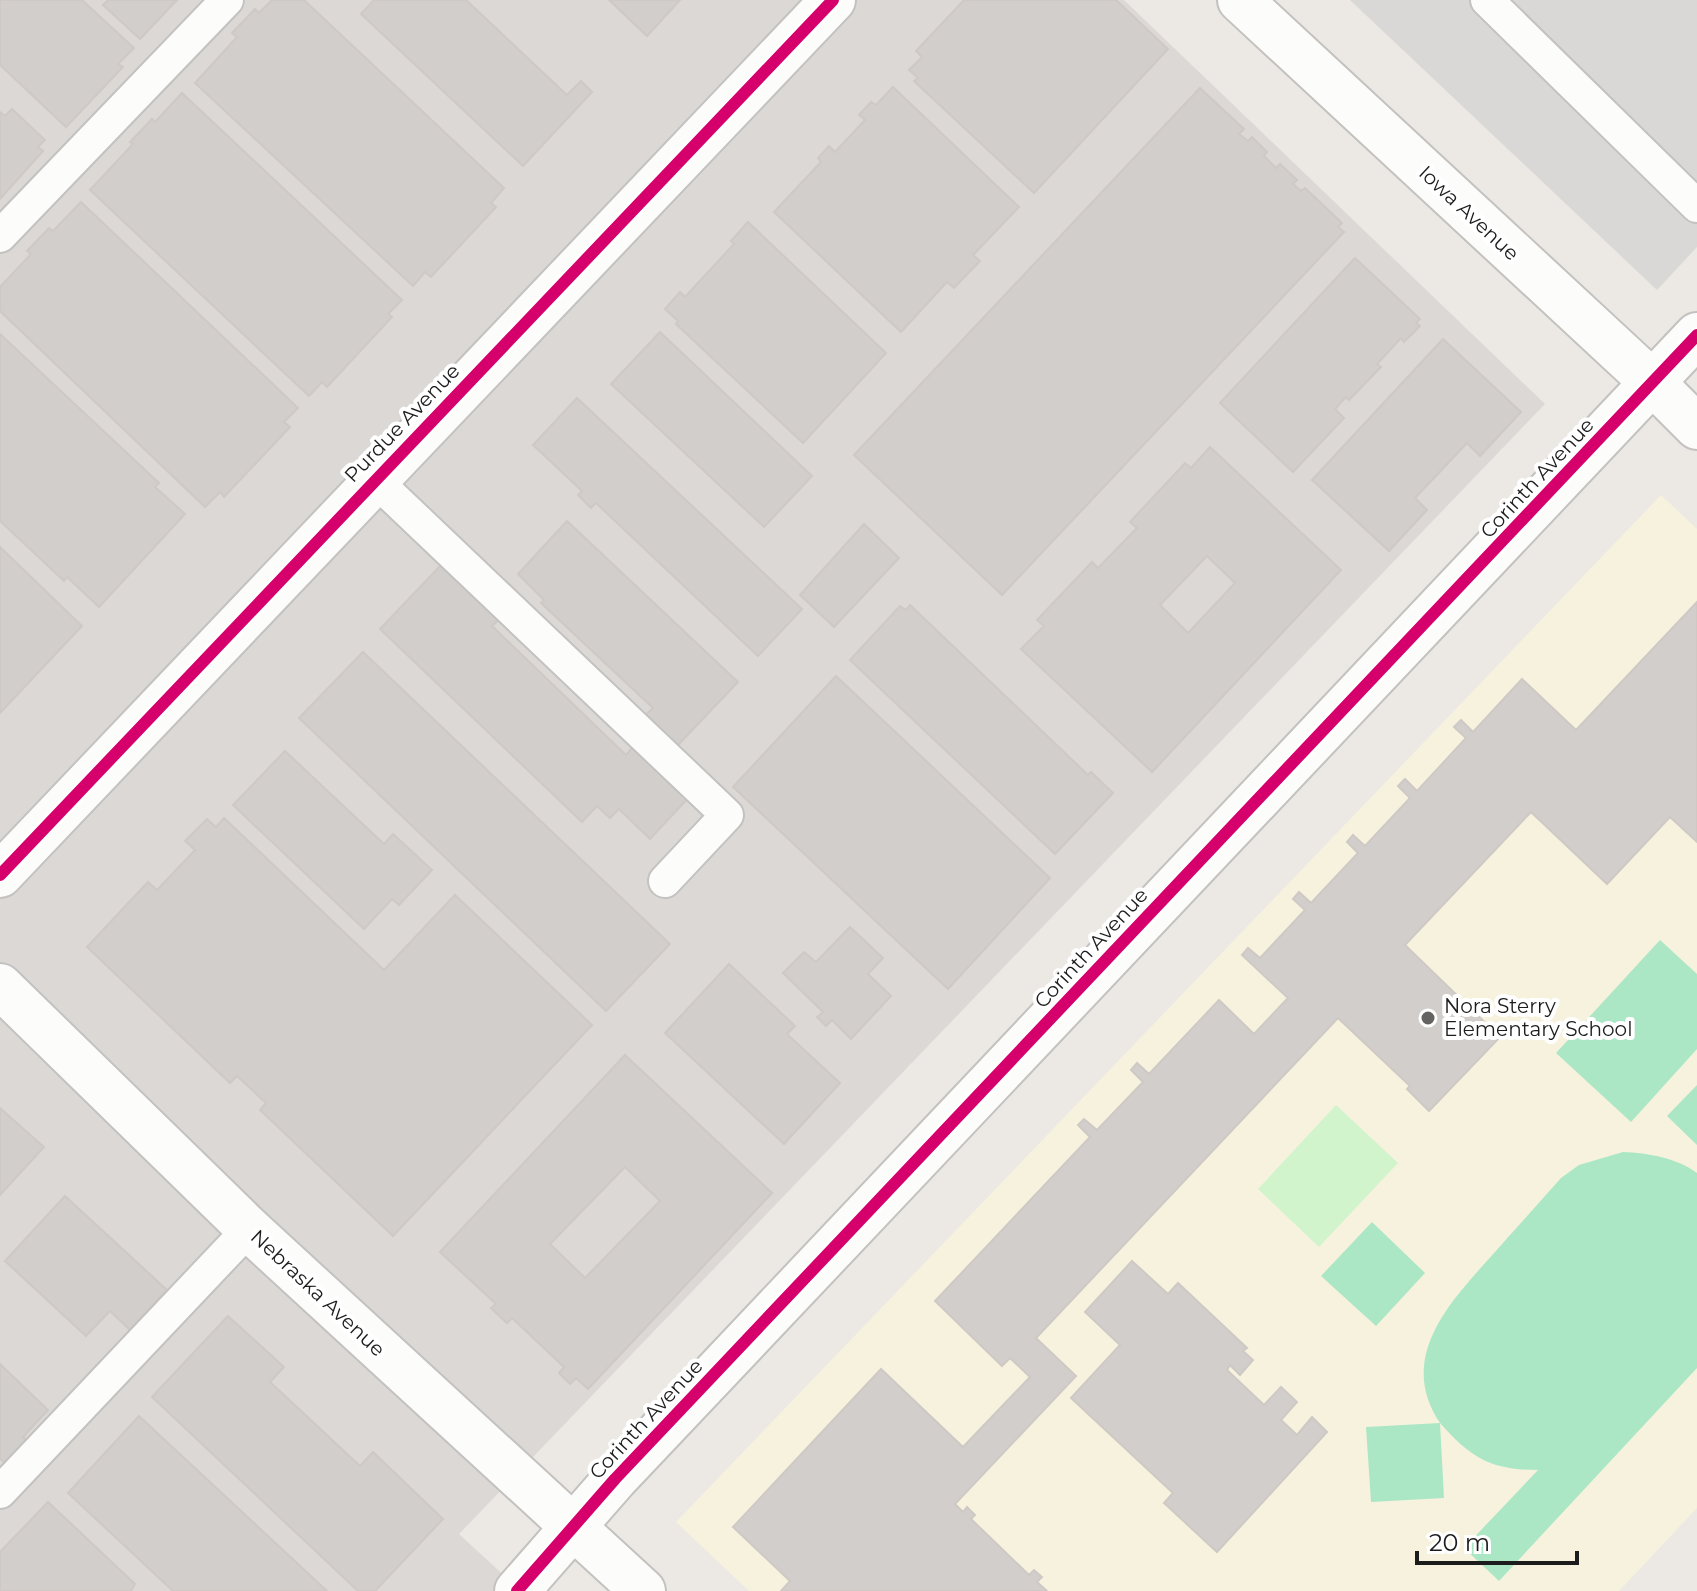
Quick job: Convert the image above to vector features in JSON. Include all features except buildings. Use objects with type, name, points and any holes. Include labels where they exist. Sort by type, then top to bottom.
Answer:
[{"type":"street","name":"Purdue Avenue","points":[[0,875],[833,0]]},
{"type":"street","name":"Iowa Avenue","points":[[1240,0],[1697,427]]},
{"type":"street","name":"Corinth Avenue","points":[[517,1591],[615,1479],[1697,335]]},
{"type":"street","name":"Nebraska Avenue","points":[[0,986],[249,1229],[643,1591]]},
{"type":"lane","points":[[0,236],[227,0]]},
{"type":"lane","points":[[1487,0],[1697,206]]},
{"type":"lane","points":[[375,480],[727,815],[665,881]]},
{"type":"lane","points":[[0,1492],[249,1229]]},
{"type":"shaded area","points":[[0,0],[1124,0],[1545,404],[459,1534],[521,1591],[0,1591]]},
{"type":"shaded area","points":[[1350,0],[1697,0],[1697,247],[1657,290]]},
{"type":"shaded area","name":"Nora Sterry Elementary School","points":[[1661,495],[1697,529],[1697,1508],[1619,1591],[749,1591],[676,1522]]},
{"type":"green space","points":[[1660,940],[1697,974],[1697,1049],[1631,1122],[1556,1053]]},
{"type":"green space","points":[[1697,1085],[1697,1145],[1667,1116]]},
{"type":"green space","points":[[1336,1105],[1398,1163],[1319,1247],[1258,1189]]},
{"type":"green space","points":[[1623,1152],[1662,1157],[1697,1173],[1697,1368],[1499,1581],[1464,1548],[1538,1470],[1507,1468],[1483,1460],[1440,1423],[1428,1398],[1424,1375],[1427,1352],[1435,1330],[1462,1289],[1561,1178],[1579,1165]]},
{"type":"green space","points":[[1372,1222],[1425,1273],[1376,1326],[1321,1276]]},
{"type":"green space","points":[[1440,1423],[1444,1498],[1371,1502],[1366,1427]]},
{"type":"cycle path","points":[[0,875],[833,0]]},
{"type":"cycle path","points":[[517,1591],[615,1479],[1697,335]]},
{"type":"place","name":"Nora Sterry Elementary School","points":[[1428,1018]]}]
